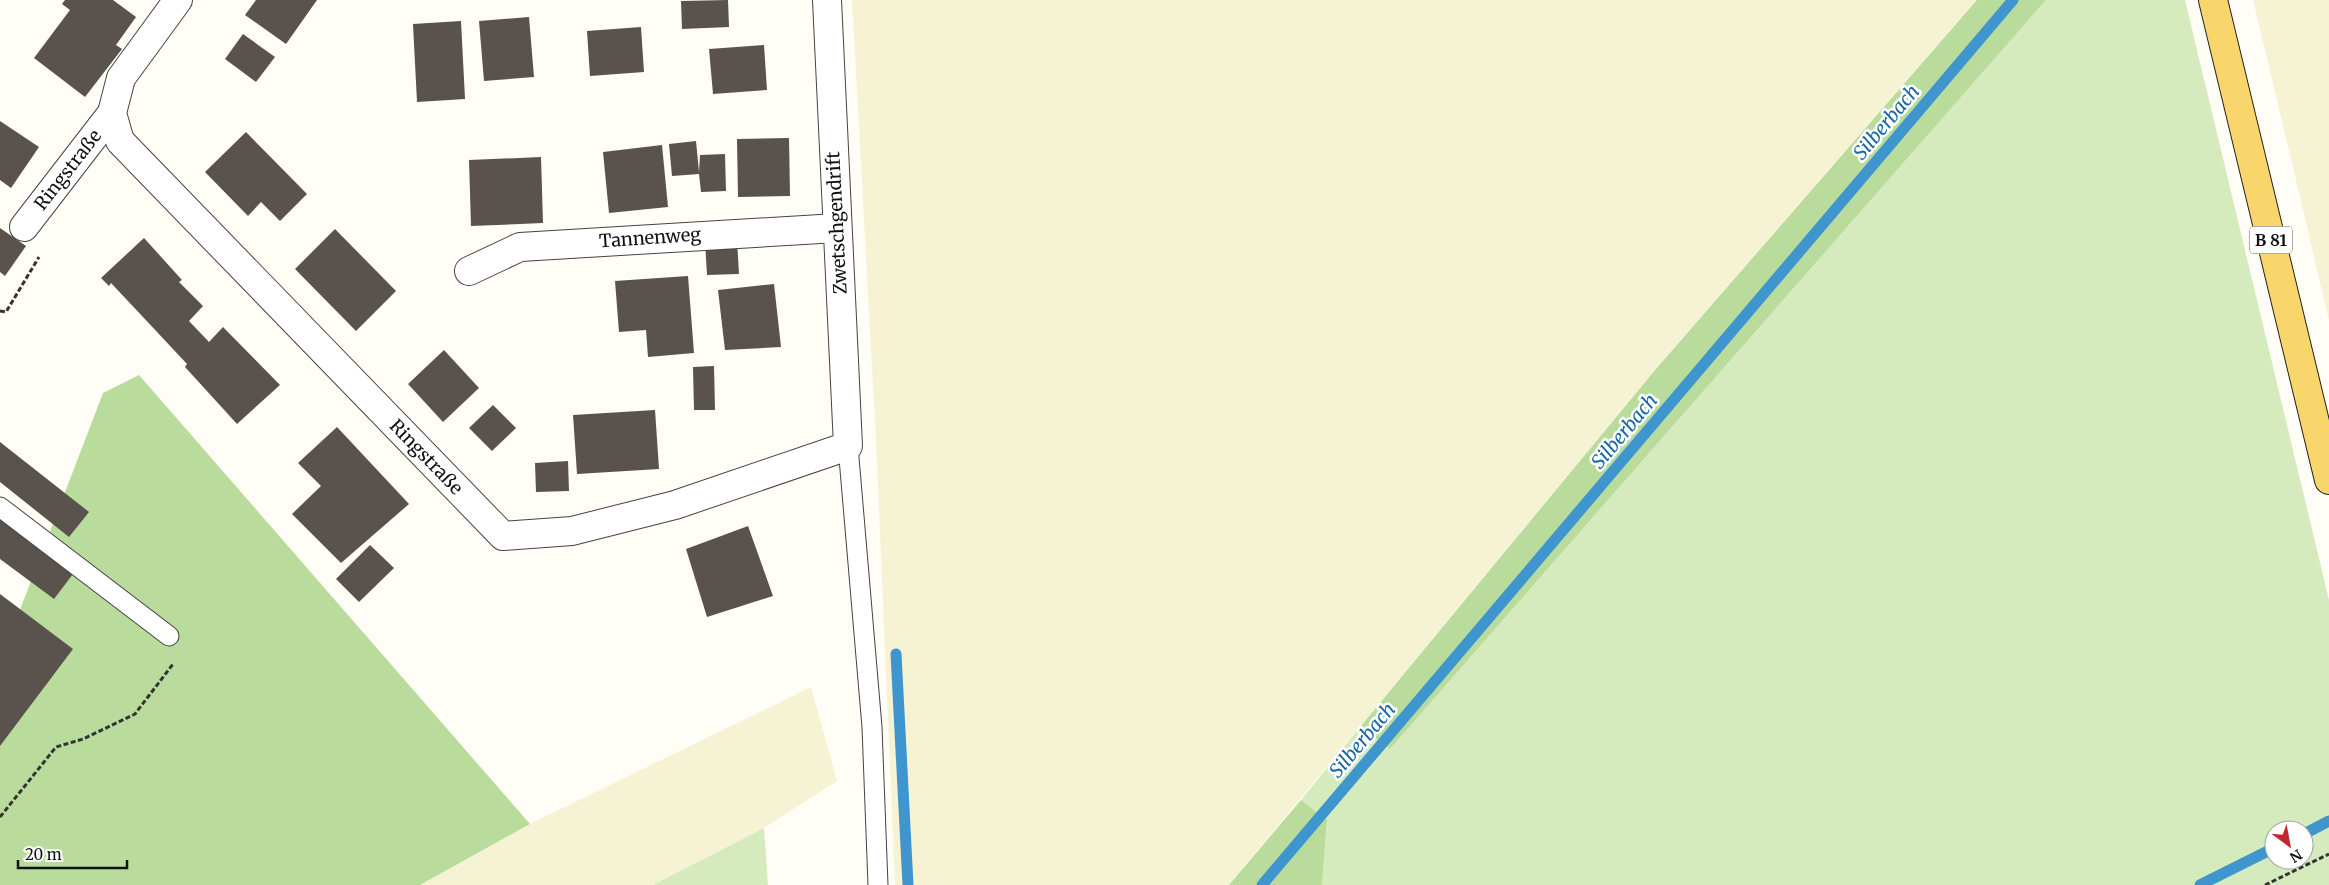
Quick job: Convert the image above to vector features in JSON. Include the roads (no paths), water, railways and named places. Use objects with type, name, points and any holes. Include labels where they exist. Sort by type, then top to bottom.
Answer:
[{"type":"main road","name":"B 81","points":[[2213,0],[2329,480]]},
{"type":"street","name":"Ringstraße","points":[[24,227],[112,113],[121,78],[178,0]]},
{"type":"street","name":"Zwetschgendrift","points":[[827,0],[848,446]]},
{"type":"street","name":"Ringstraße","points":[[112,113],[120,141],[503,536],[572,531],[675,505],[848,446]]},
{"type":"street","name":"Tannenweg","points":[[469,271],[520,247],[837,228]]},
{"type":"lane","points":[[848,446],[872,727],[878,885]]},
{"type":"lane","points":[[0,507],[170,636]]},
{"type":"waterway","name":"Silberbach","points":[[1262,885],[2013,0]]},
{"type":"waterway","points":[[896,654],[908,885]]},
{"type":"waterway","points":[[2314,829],[2329,821]]},
{"type":"waterway","points":[[2200,885],[2264,853]]}]
